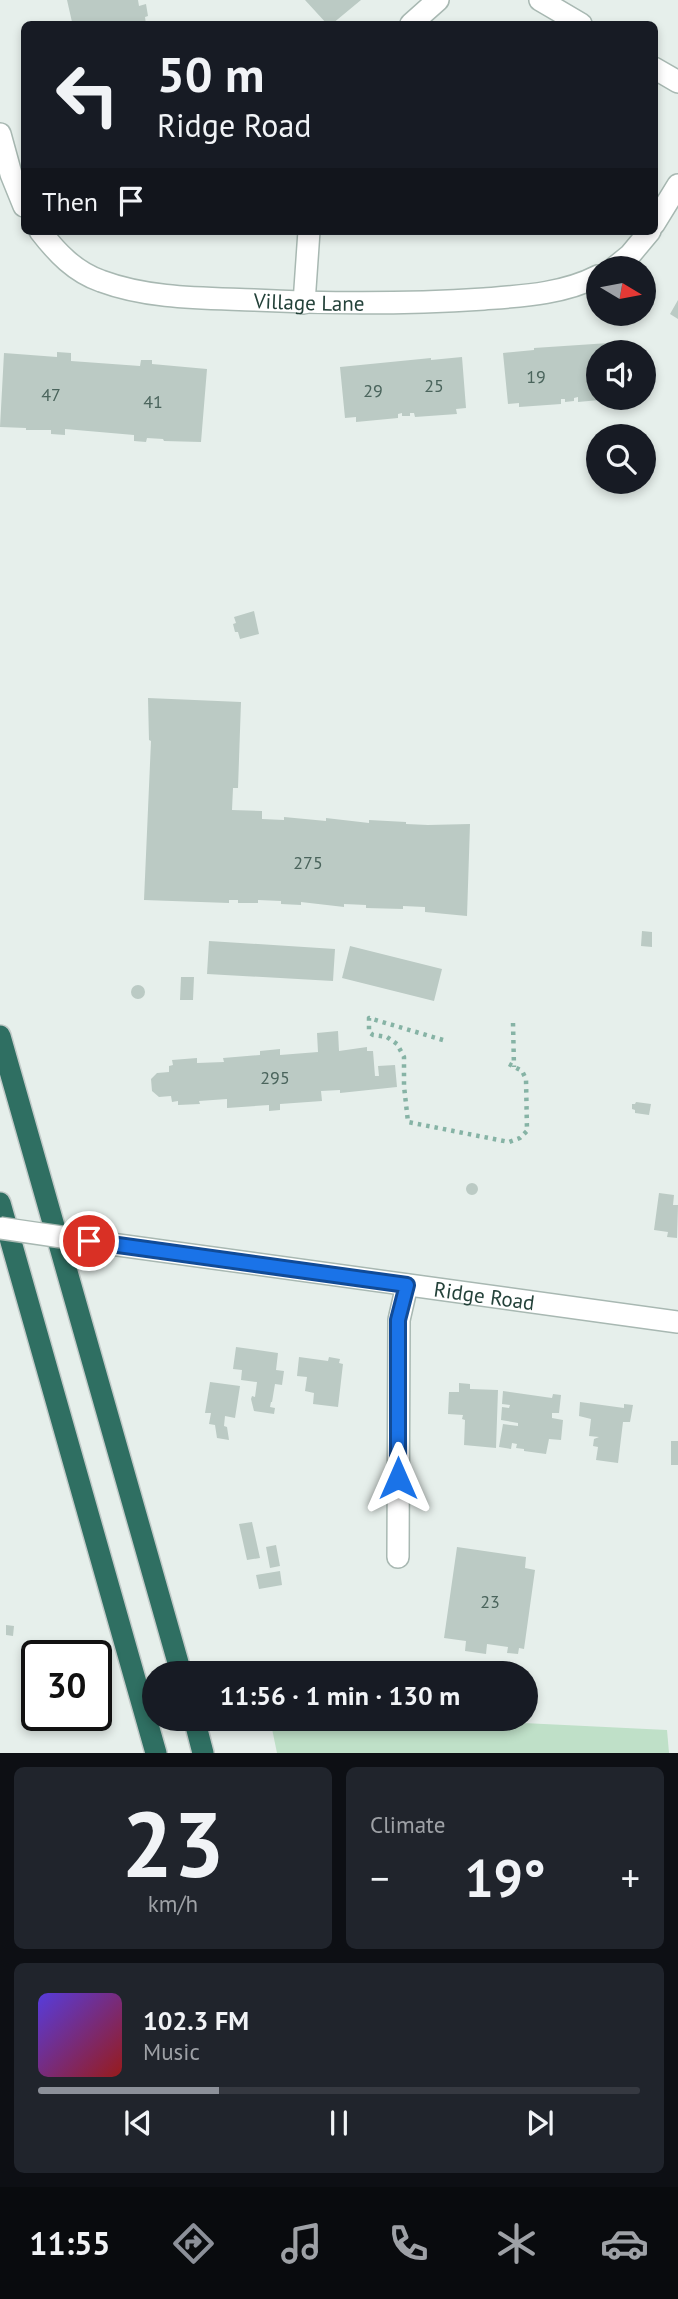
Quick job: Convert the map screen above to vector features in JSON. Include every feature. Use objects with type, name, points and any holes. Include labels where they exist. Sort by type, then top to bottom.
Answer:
[{"type":"highway","points":[[0,1036],[178,1661]]},
{"type":"highway","points":[[0,1203],[156,1753]]},
{"type":"highway","points":[[197,1731],[203,1753]]},
{"type":"street","points":[[414,21],[438,0]]},
{"type":"street","points":[[540,0],[576,21]]},
{"type":"street","points":[[658,70],[678,82]]},
{"type":"street","points":[[0,134],[10,174],[21,199]]},
{"type":"street","points":[[658,218],[678,185]]},
{"type":"street","name":"Village Lane","points":[[44,235],[71,265],[86,275],[115,286],[203,298],[304,303],[415,302],[513,297],[568,288],[586,281]]},
{"type":"street","points":[[304,303],[309,235]]},
{"type":"street","points":[[629,256],[647,235]]},
{"type":"street","name":"Ridge Road","points":[[0,1228],[678,1322]]},
{"type":"street","points":[[398,1557],[398,1320],[407,1285]]},
{"type":"path","points":[[443,1040],[369,1018],[369,1032],[387,1037],[397,1044],[404,1057],[408,1122],[509,1142],[520,1138],[527,1131],[526,1079],[522,1071],[511,1065],[513,1023]]},
{"type":"green space","points":[[538,1724],[667,1730],[669,1753],[277,1753],[272,1731],[538,1731]]},
{"type":"building","points":[[67,0],[138,0],[139,6],[146,4],[148,16],[145,17],[146,21],[72,21]]},
{"type":"building","points":[[305,0],[361,0],[336,21],[324,21]]},
{"type":"building","points":[[678,300],[678,319],[670,314]]},
{"type":"building","points":[[586,345],[586,401],[578,402],[578,397],[574,398],[574,401],[565,402],[565,399],[561,399],[561,404],[519,407],[519,403],[508,404],[503,353]]},
{"type":"building","points":[[57,352],[71,353],[71,361],[140,366],[141,360],[152,360],[152,364],[207,369],[201,442],[147,438],[146,442],[134,441],[134,435],[65,429],[65,435],[51,434],[51,430],[0,427],[4,353],[57,357]]},
{"type":"building","points":[[462,357],[466,408],[456,409],[457,414],[415,417],[414,413],[402,416],[402,413],[398,414],[398,418],[356,422],[356,417],[345,418],[340,367]]},
{"type":"building","points":[[254,611],[259,634],[240,639],[238,632],[235,632],[234,617]]},
{"type":"building","points":[[148,698],[241,702],[238,788],[233,788],[232,810],[262,811],[262,819],[284,820],[284,817],[326,821],[326,818],[369,823],[369,820],[428,825],[470,824],[467,916],[425,912],[425,907],[366,908],[366,905],[344,904],[344,907],[301,902],[301,905],[281,904],[281,901],[258,900],[258,903],[238,903],[238,900],[229,900],[229,903],[144,900],[151,741]]},
{"type":"building","points":[[642,931],[652,932],[652,947],[641,946]]},
{"type":"building","points":[[209,941],[335,949],[333,981],[207,974]]},
{"type":"building","points":[[350,946],[442,969],[434,1001],[342,978]]},
{"type":"building","points":[[181,977],[194,977],[193,1000],[180,1000]]},
{"type":"building","points":[[138,985],[143,987],[143,997],[138,999],[133,997],[131,992],[133,987]]},
{"type":"building","points":[[338,1031],[339,1051],[367,1047],[367,1051],[373,1051],[375,1076],[379,1076],[378,1066],[395,1065],[397,1087],[340,1093],[340,1090],[321,1091],[322,1101],[280,1104],[280,1110],[269,1111],[269,1105],[227,1108],[227,1099],[178,1105],[178,1101],[172,1102],[171,1096],[159,1097],[152,1091],[151,1079],[157,1073],[169,1072],[169,1066],[173,1065],[172,1060],[197,1058],[197,1063],[224,1062],[223,1058],[260,1055],[260,1051],[280,1049],[280,1055],[318,1052],[317,1033]]},
{"type":"building","points":[[632,1104],[651,1104],[649,1115],[635,1113]]},
{"type":"building","points":[[467,1184],[477,1184],[477,1194],[467,1194]]},
{"type":"building","points":[[659,1193],[674,1195],[673,1205],[678,1205],[677,1238],[667,1237],[668,1232],[654,1230]]},
{"type":"building","points":[[236,1347],[278,1353],[276,1370],[284,1371],[282,1385],[275,1384],[270,1407],[275,1408],[274,1414],[254,1411],[251,1399],[252,1396],[255,1397],[257,1382],[241,1380],[242,1370],[233,1369]]},
{"type":"building","points":[[299,1357],[328,1361],[329,1357],[340,1359],[339,1363],[343,1364],[338,1407],[313,1404],[314,1393],[305,1391],[307,1377],[297,1376]]},
{"type":"building","points":[[210,1382],[240,1386],[235,1418],[225,1416],[224,1426],[227,1427],[229,1440],[217,1438],[215,1425],[209,1424],[211,1413],[205,1413]]},
{"type":"building","points":[[459,1383],[470,1384],[470,1389],[498,1390],[496,1448],[464,1445],[463,1415],[448,1414],[449,1392],[459,1392]]},
{"type":"building","points":[[503,1391],[552,1398],[553,1394],[561,1395],[559,1413],[552,1413],[552,1418],[563,1420],[561,1440],[549,1439],[546,1454],[524,1451],[512,1443],[511,1449],[499,1447],[503,1424],[518,1426],[518,1423],[501,1420],[502,1407],[509,1408],[510,1405],[502,1404]]},
{"type":"building","points":[[580,1402],[624,1408],[624,1404],[633,1405],[630,1422],[623,1422],[618,1463],[596,1460],[598,1447],[593,1446],[594,1439],[599,1437],[589,1436],[591,1419],[579,1416]]},
{"type":"building","points":[[671,1441],[678,1441],[678,1465],[671,1465]]},
{"type":"building","points":[[252,1522],[260,1558],[247,1560],[239,1524]]},
{"type":"building","points":[[276,1545],[280,1566],[270,1568],[266,1547]]},
{"type":"building","points":[[457,1547],[526,1557],[525,1568],[535,1570],[524,1649],[519,1648],[518,1654],[507,1653],[508,1647],[487,1644],[486,1654],[465,1651],[466,1641],[444,1638]]},
{"type":"building","points":[[280,1571],[282,1585],[259,1589],[256,1575]]},
{"type":"building","points":[[6,1625],[14,1626],[13,1636],[6,1635]]},
{"type":"route","points":[[89,1241],[407,1285],[398,1320],[398,1478]]}]
